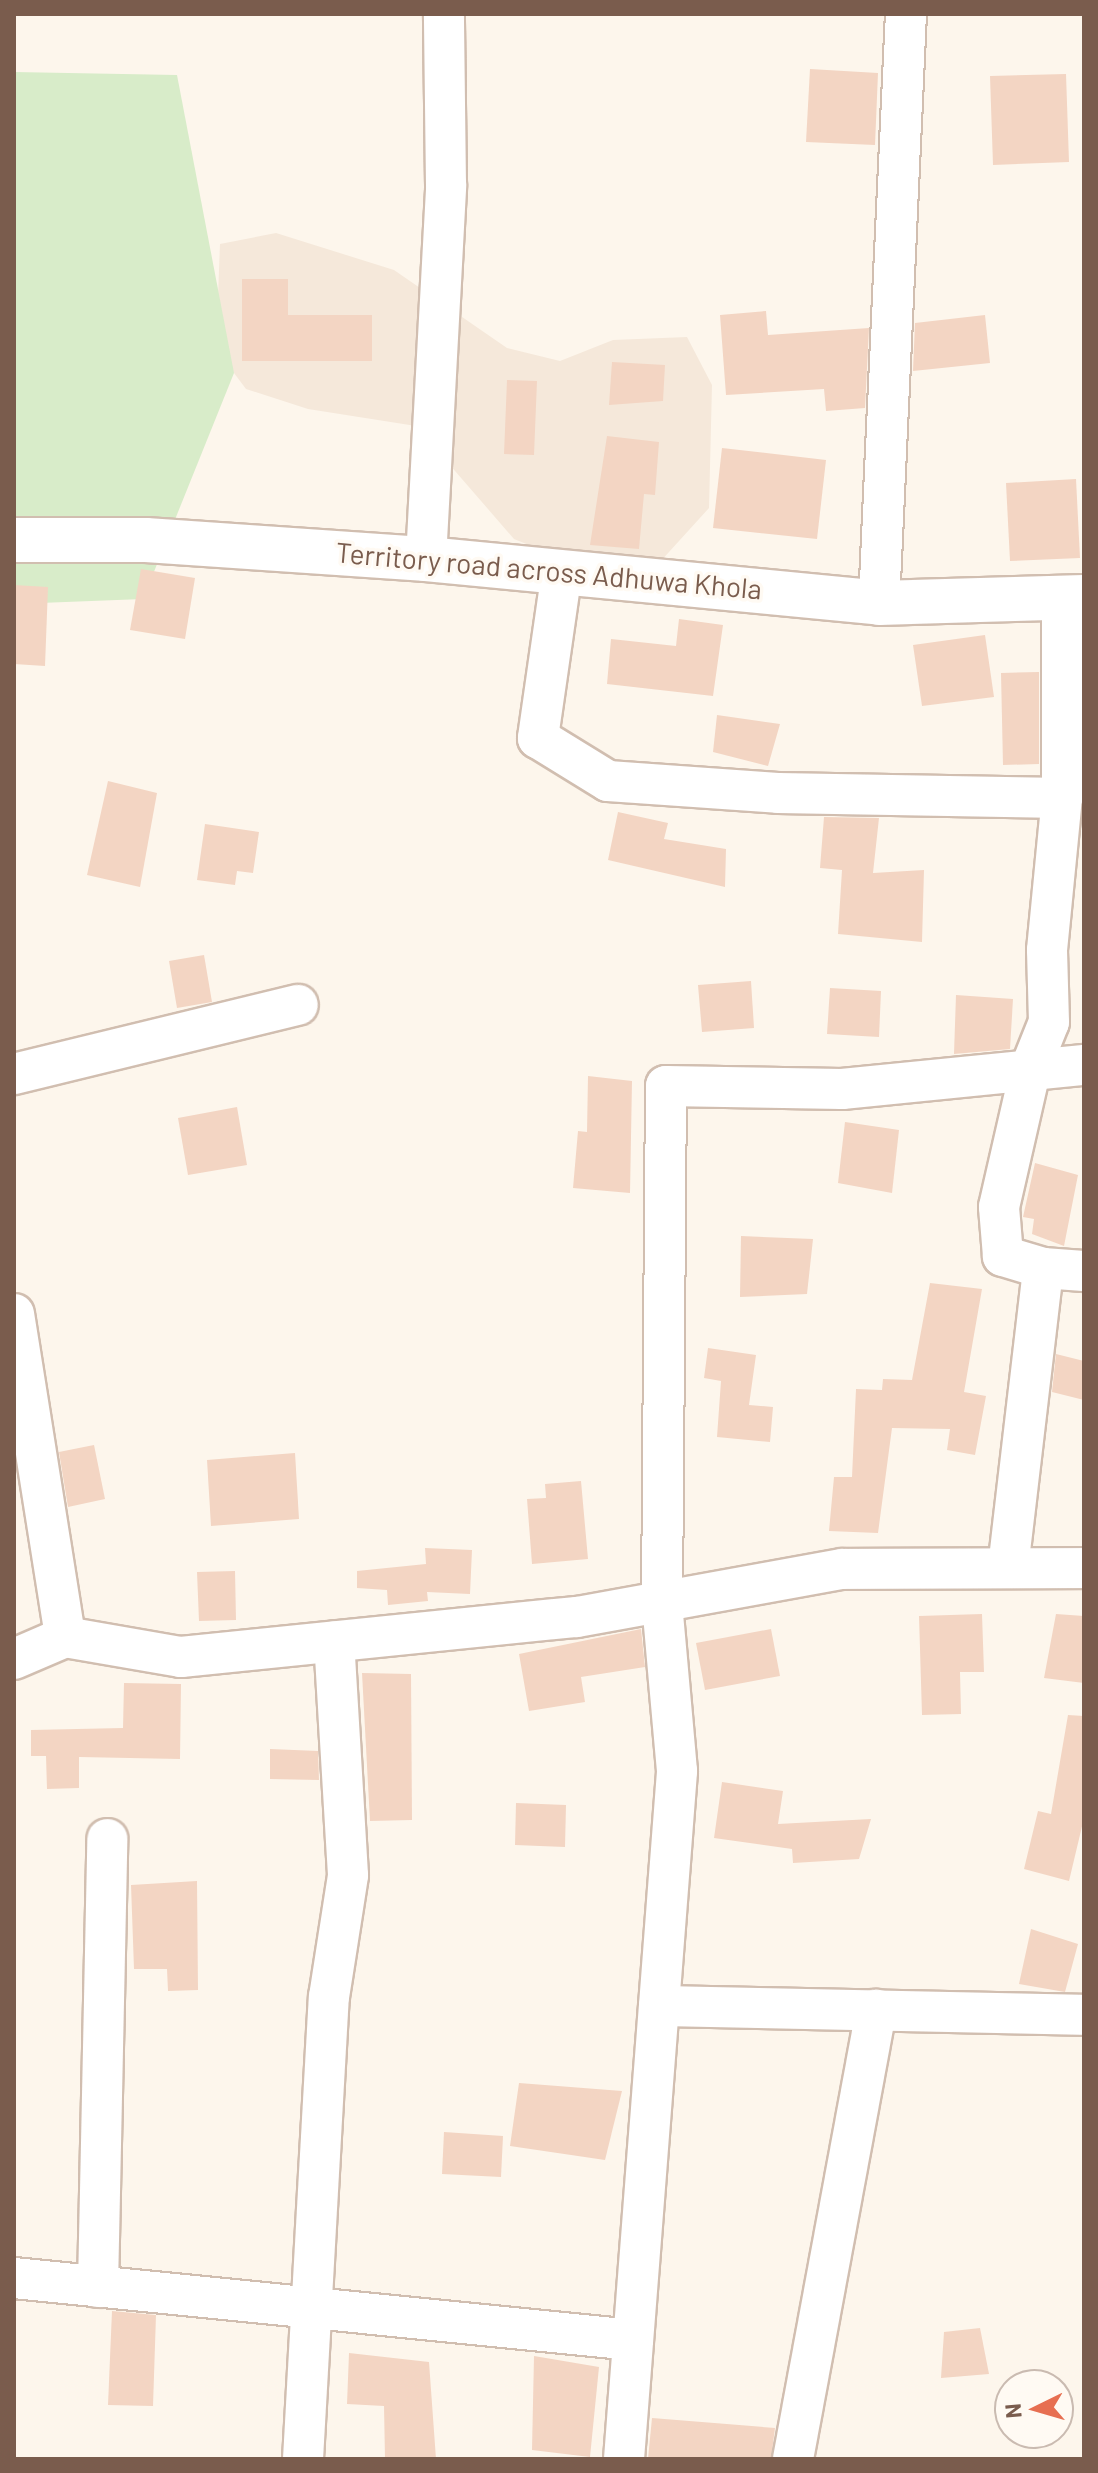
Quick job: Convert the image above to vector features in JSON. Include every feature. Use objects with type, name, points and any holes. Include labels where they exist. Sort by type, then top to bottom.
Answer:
[{"type":"street","points":[[426,559],[446,185],[444,14]]},
{"type":"street","points":[[879,603],[906,14]]},
{"type":"street","name":"Territory road across Adhuwa Khola","points":[[14,540],[146,540],[426,559],[879,603],[1073,597]]},
{"type":"street","points":[[562,571],[538,738],[608,781],[778,793],[1062,798]]},
{"type":"street","points":[[1073,597],[1062,798],[1047,950],[1049,1022],[1031,1067],[999,1207],[1003,1256],[1043,1268],[1084,1271]]},
{"type":"street","points":[[14,1074],[298,1005]]},
{"type":"street","points":[[624,2459],[677,1771],[662,1602],[666,1086],[842,1089],[1031,1067],[1084,1065]]},
{"type":"street","points":[[1008,1568],[1043,1268]]},
{"type":"street","points":[[14,1314],[65,1637]]},
{"type":"street","points":[[14,1659],[65,1637],[181,1657],[577,1617],[842,1569],[1084,1568]]},
{"type":"street","points":[[303,2459],[329,1997],[348,1875],[334,1641]]},
{"type":"street","points":[[98,2287],[107,1839]]},
{"type":"street","points":[[659,2006],[1084,2015]]},
{"type":"street","points":[[793,2459],[876,2010]]},
{"type":"street","points":[[14,2278],[633,2340]]},
{"type":"shaded area","points":[[276,233],[394,270],[507,348],[560,361],[613,340],[687,337],[712,385],[709,508],[649,574],[584,567],[514,539],[416,426],[308,409],[246,389],[216,349],[220,244]]},
{"type":"green space","points":[[14,72],[177,75],[234,373],[143,599],[14,604]]},
{"type":"building","points":[[810,69],[878,73],[875,145],[806,142]]},
{"type":"building","points":[[1066,74],[1069,162],[993,165],[990,76]]},
{"type":"building","points":[[242,279],[288,279],[288,315],[372,315],[372,361],[242,361]]},
{"type":"building","points":[[766,311],[768,335],[869,328],[865,408],[826,411],[824,389],[726,395],[720,315]]},
{"type":"building","points":[[985,315],[990,363],[913,371],[915,323]]},
{"type":"building","points":[[612,362],[665,365],[663,401],[609,405]]},
{"type":"building","points":[[507,380],[537,381],[534,455],[504,454]]},
{"type":"building","points":[[607,436],[659,442],[655,495],[644,494],[639,549],[590,545]]},
{"type":"building","points":[[722,448],[826,460],[817,539],[713,528]]},
{"type":"building","points":[[1076,479],[1080,558],[1010,561],[1006,483]]},
{"type":"building","points":[[141,569],[195,578],[185,639],[130,630]]},
{"type":"building","points":[[14,585],[48,587],[45,666],[14,664]]},
{"type":"building","points":[[679,619],[723,625],[713,696],[607,684],[611,639],[676,646]]},
{"type":"building","points":[[985,635],[994,697],[922,706],[913,645]]},
{"type":"building","points":[[1039,672],[1039,764],[1003,765],[1001,673]]},
{"type":"building","points":[[717,715],[780,724],[768,766],[713,752]]},
{"type":"building","points":[[108,781],[157,793],[140,887],[87,875]]},
{"type":"building","points":[[618,812],[668,823],[664,839],[726,849],[725,887],[608,860]]},
{"type":"building","points":[[824,817],[879,818],[873,873],[924,870],[922,942],[838,934],[842,870],[820,868]]},
{"type":"building","points":[[205,824],[259,832],[253,873],[237,871],[235,885],[197,880]]},
{"type":"building","points":[[204,955],[212,1002],[177,1008],[169,961]]},
{"type":"building","points":[[751,981],[754,1028],[702,1032],[698,985]]},
{"type":"building","points":[[830,988],[881,991],[879,1037],[827,1034]]},
{"type":"building","points":[[956,995],[1013,999],[1010,1049],[954,1054]]},
{"type":"building","points":[[588,1076],[632,1081],[630,1193],[573,1188],[578,1131],[587,1132]]},
{"type":"building","points":[[237,1107],[247,1165],[188,1175],[178,1118]]},
{"type":"building","points":[[845,1122],[899,1130],[892,1193],[838,1183]]},
{"type":"building","points":[[1035,1163],[1078,1175],[1064,1246],[1032,1234],[1034,1219],[1023,1217]]},
{"type":"building","points":[[741,1236],[813,1239],[807,1294],[740,1297]]},
{"type":"building","points":[[930,1283],[982,1289],[964,1392],[986,1396],[975,1455],[947,1450],[950,1429],[892,1428],[878,1533],[829,1531],[834,1477],[852,1477],[856,1389],[882,1390],[883,1379],[912,1380]]},
{"type":"building","points":[[708,1348],[756,1355],[749,1405],[773,1407],[770,1442],[717,1437],[721,1381],[704,1378]]},
{"type":"building","points":[[1056,1354],[1084,1361],[1084,1400],[1052,1392]]},
{"type":"building","points":[[94,1445],[105,1499],[68,1507],[59,1452]]},
{"type":"building","points":[[295,1453],[299,1519],[211,1526],[207,1460]]},
{"type":"building","points":[[581,1481],[588,1559],[532,1564],[527,1499],[546,1498],[545,1484]]},
{"type":"building","points":[[425,1548],[472,1550],[470,1594],[427,1592],[428,1601],[388,1605],[387,1590],[357,1588],[357,1571],[426,1564]]},
{"type":"building","points":[[235,1571],[236,1620],[199,1621],[197,1572]]},
{"type":"building","points":[[982,1614],[984,1672],[960,1672],[961,1714],[922,1715],[919,1616]]},
{"type":"building","points":[[1056,1614],[1084,1616],[1084,1683],[1044,1678]]},
{"type":"building","points":[[641,1629],[645,1667],[581,1677],[585,1702],[529,1711],[519,1654]]},
{"type":"building","points":[[771,1629],[780,1676],[705,1690],[696,1643]]},
{"type":"building","points":[[362,1673],[411,1674],[412,1820],[370,1821]]},
{"type":"building","points":[[124,1683],[181,1684],[180,1759],[79,1757],[79,1788],[47,1789],[46,1756],[31,1756],[31,1730],[123,1728]]},
{"type":"building","points":[[1068,1715],[1084,1716],[1084,1818],[1069,1881],[1024,1869],[1038,1811],[1051,1814]]},
{"type":"building","points":[[270,1749],[318,1751],[319,1780],[270,1779]]},
{"type":"building","points":[[722,1782],[783,1791],[778,1824],[871,1819],[859,1859],[793,1863],[792,1849],[714,1838]]},
{"type":"building","points":[[516,1803],[566,1805],[565,1847],[515,1845]]},
{"type":"building","points":[[197,1881],[198,1990],[168,1991],[167,1969],[134,1969],[131,1885]]},
{"type":"building","points":[[1031,1929],[1078,1944],[1065,1992],[1019,1984]]},
{"type":"building","points":[[519,2083],[622,2091],[605,2160],[510,2146]]},
{"type":"building","points":[[444,2132],[503,2136],[501,2177],[442,2174]]},
{"type":"building","points":[[112,2311],[156,2315],[153,2406],[108,2405]]},
{"type":"building","points":[[980,2328],[989,2374],[941,2378],[944,2332]]},
{"type":"building","points":[[349,2353],[429,2362],[436,2459],[385,2459],[384,2406],[347,2404]]},
{"type":"building","points":[[534,2356],[599,2367],[590,2457],[532,2450]]},
{"type":"building","points":[[652,2418],[775,2428],[771,2459],[648,2459]]}]
